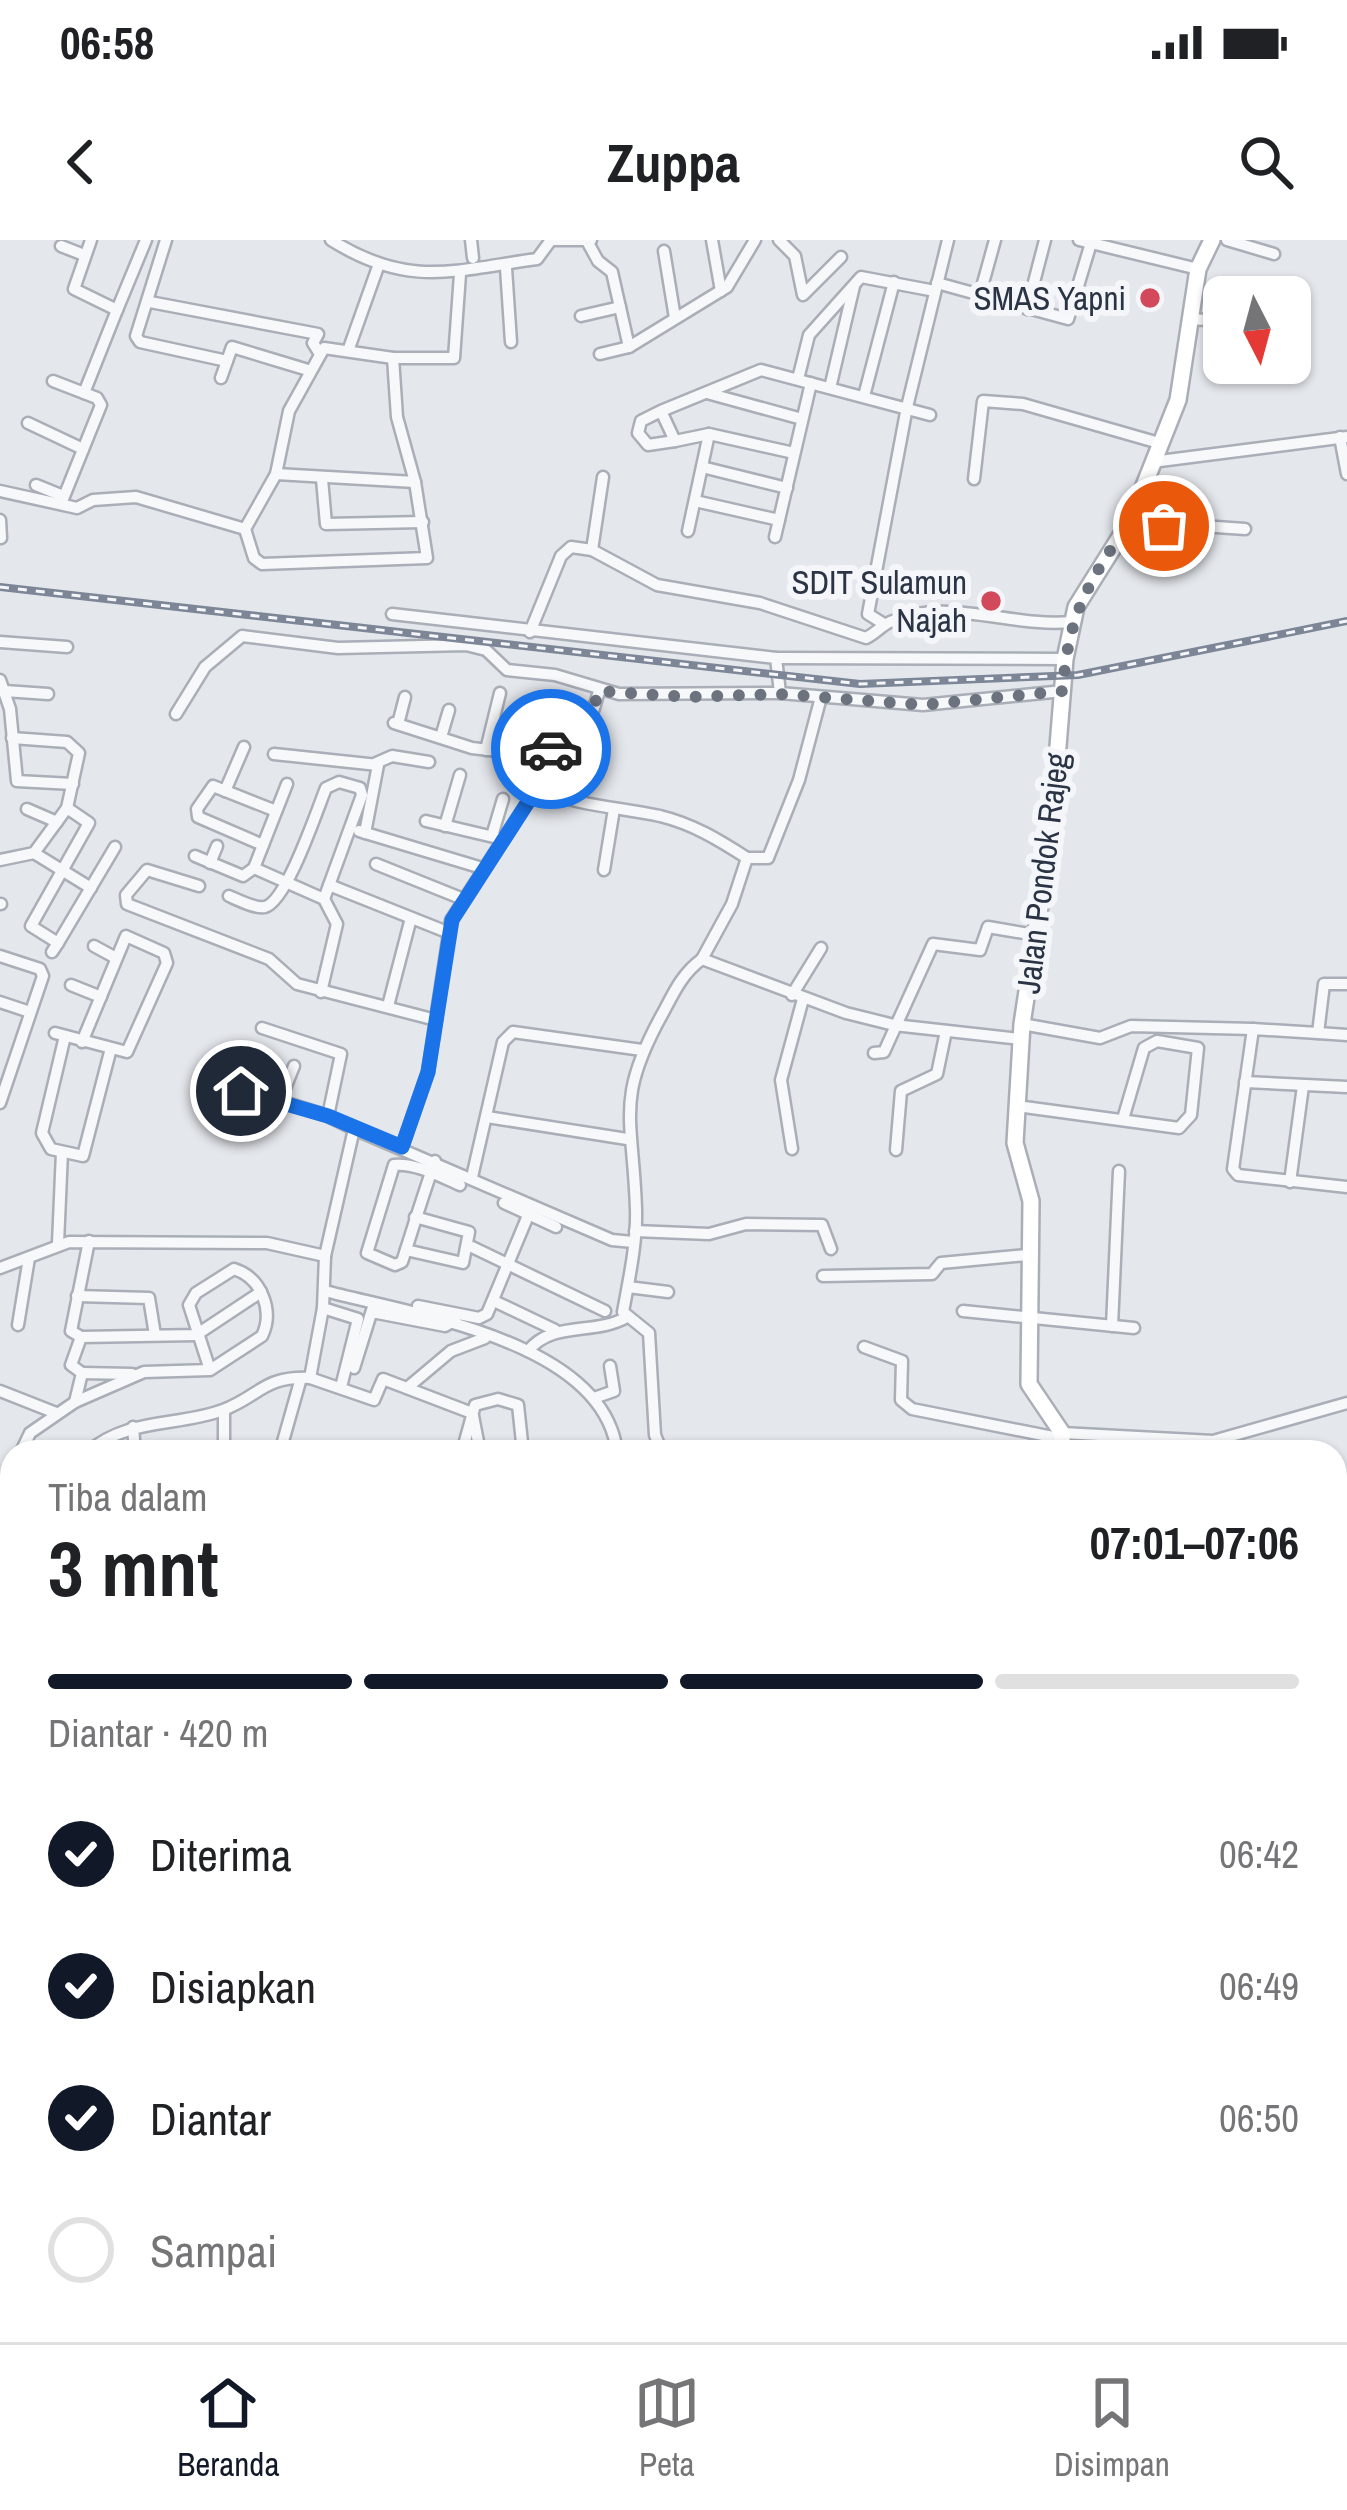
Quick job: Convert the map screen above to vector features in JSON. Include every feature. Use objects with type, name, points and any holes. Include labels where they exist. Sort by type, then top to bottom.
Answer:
[{"type":"main road","name":"Jalan Pondok Rajeg","points":[[1061,1440],[1033,1397],[1027,1321],[1030,1201],[1015,1143],[1021,1032],[1052,834],[1066,659],[1071,622],[1094,574],[1130,521],[1186,375],[1198,269],[1212,240]]},
{"type":"street","points":[[91,240],[74,289],[117,310]]},
{"type":"street","points":[[84,393],[146,240]]},
{"type":"street","points":[[166,240],[136,336],[140,341],[227,361]]},
{"type":"street","points":[[331,240],[379,263],[460,274],[537,259],[551,240],[590,241],[598,261],[612,272],[628,347]]},
{"type":"street","points":[[471,240],[473,257]]},
{"type":"street","points":[[712,240],[721,291]]},
{"type":"street","points":[[600,354],[628,347],[721,291],[755,240]]},
{"type":"street","points":[[779,240],[795,256],[803,295],[841,256]]},
{"type":"street","points":[[884,624],[868,614],[907,407],[948,240]]},
{"type":"street","points":[[980,294],[995,240]]},
{"type":"street","points":[[1027,309],[1045,240]]},
{"type":"street","points":[[1227,240],[1274,254]]},
{"type":"street","points":[[776,537],[802,418],[809,335],[855,281],[873,276],[980,294],[1068,319],[1085,241],[1198,269]]},
{"type":"street","points":[[61,246],[84,255]]},
{"type":"street","points":[[664,251],[675,317]]},
{"type":"street","points":[[348,351],[379,263]]},
{"type":"street","points":[[506,268],[511,342]]},
{"type":"street","points":[[393,358],[399,433],[415,482],[425,559],[262,564],[254,558],[244,529],[274,477],[289,411],[308,370],[324,348],[393,358],[454,358],[460,274]]},
{"type":"street","points":[[830,388],[855,281]]},
{"type":"street","points":[[864,396],[894,282]]},
{"type":"street","points":[[150,302],[318,334],[313,344],[320,354]]},
{"type":"street","points":[[581,316],[620,307]]},
{"type":"street","points":[[1189,319],[1203,320]]},
{"type":"street","points":[[221,377],[233,347],[308,370]]},
{"type":"street","points":[[794,452],[709,434],[648,446],[638,433],[641,422],[661,411],[758,370],[930,415]]},
{"type":"street","points":[[53,381],[101,405],[62,500]]},
{"type":"street","points":[[706,393],[802,418]]},
{"type":"street","points":[[974,479],[983,400],[1023,404],[1159,443]]},
{"type":"street","points":[[661,411],[675,441]]},
{"type":"street","points":[[28,423],[83,449]]},
{"type":"street","points":[[688,531],[709,434]]},
{"type":"street","points":[[1152,462],[1344,437],[1347,474]]},
{"type":"street","points":[[702,467],[787,488]]},
{"type":"street","points":[[274,477],[415,482]]},
{"type":"street","points":[[274,477],[289,482]]},
{"type":"street","points":[[592,550],[603,477]]},
{"type":"street","points":[[322,479],[326,524],[423,522]]},
{"type":"street","points":[[35,485],[77,508],[93,500],[136,497],[244,529]]},
{"type":"street","points":[[0,491],[62,500]]},
{"type":"street","points":[[694,501],[779,520]]},
{"type":"street","points":[[0,520],[1,538]]},
{"type":"street","points":[[1130,521],[1245,530]]},
{"type":"street","points":[[530,632],[565,550],[592,550],[657,585],[760,603],[866,638],[884,624],[947,612],[1038,626],[1071,622]]},
{"type":"street","points":[[392,614],[776,658],[1066,659]]},
{"type":"street","points":[[176,714],[206,667],[242,636],[338,648],[466,645],[486,650],[507,670],[555,675],[598,691],[688,697],[780,694],[923,705],[1063,691]]},
{"type":"street","points":[[0,642],[67,646]]},
{"type":"street","points":[[776,658],[780,694]]},
{"type":"street","points":[[48,694],[2,686],[16,781],[74,784]]},
{"type":"street","points":[[402,1147],[428,1072],[447,932],[497,837],[537,788],[557,720],[589,725],[598,691]]},
{"type":"street","points":[[486,750],[500,693]]},
{"type":"street","points":[[405,697],[396,723],[486,750],[549,758]]},
{"type":"street","points":[[537,788],[570,802],[705,831],[747,858],[769,858],[799,781],[821,698]]},
{"type":"street","points":[[441,737],[449,710]]},
{"type":"street","points":[[0,860],[34,853],[57,823],[67,808],[79,753],[67,742],[12,738]]},
{"type":"street","points":[[225,790],[244,747]]},
{"type":"street","points":[[274,754],[376,763],[392,756],[429,762]]},
{"type":"street","points":[[364,832],[380,771],[376,763]]},
{"type":"street","points":[[446,826],[460,775]]},
{"type":"street","points":[[195,856],[243,876],[254,868],[287,784]]},
{"type":"street","points":[[229,896],[263,907],[286,884],[332,784],[362,791],[323,898]]},
{"type":"street","points":[[263,845],[198,817],[207,787],[276,811]]},
{"type":"street","points":[[497,837],[503,799]]},
{"type":"street","points":[[67,808],[90,826],[31,926],[55,948],[115,847]]},
{"type":"street","points":[[27,809],[57,823]]},
{"type":"street","points":[[604,870],[614,809]]},
{"type":"street","points":[[426,821],[497,837]]},
{"type":"street","points":[[351,828],[482,868]]},
{"type":"street","points":[[210,862],[217,846]]},
{"type":"street","points":[[34,853],[91,888]]},
{"type":"street","points":[[627,1317],[634,1237],[626,1138],[628,1098],[642,1050],[687,970],[702,959],[732,904],[747,858]]},
{"type":"street","points":[[376,864],[464,899]]},
{"type":"street","points":[[254,868],[323,898],[337,924],[321,992]]},
{"type":"street","points":[[199,886],[147,869],[127,895],[127,904],[269,959],[293,982],[436,1020]]},
{"type":"street","points":[[329,886],[447,932]]},
{"type":"street","points":[[388,1006],[411,918]]},
{"type":"street","points":[[874,1053],[884,1052],[933,944],[980,950],[988,927],[1035,935]]},
{"type":"street","points":[[82,1042],[126,936],[167,959],[130,1049],[122,1054],[110,1052],[82,1042],[60,1034],[44,1143],[83,1156],[110,1052]]},
{"type":"street","points":[[94,946],[116,958]]},
{"type":"street","points":[[792,1149],[781,1080],[798,997],[821,948]]},
{"type":"street","points":[[0,956],[43,973],[1,1095]]},
{"type":"street","points":[[702,959],[798,997],[894,1025],[1100,1038],[1131,1026],[1347,1035]]},
{"type":"street","points":[[1318,1033],[1324,984],[1347,984]]},
{"type":"street","points":[[71,985],[101,997]]},
{"type":"street","points":[[0,1002],[29,1012]]},
{"type":"street","points":[[262,1028],[341,1054],[328,1116]]},
{"type":"street","points":[[1253,1029],[1233,1169],[1238,1175],[1347,1187]]},
{"type":"street","points":[[896,1150],[901,1090],[937,1074],[946,1030]]},
{"type":"street","points":[[472,1177],[503,1042],[513,1032],[642,1050]]},
{"type":"street","points":[[1017,1106],[1172,1129],[1185,1126],[1191,1114],[1198,1048],[1156,1041],[1144,1048],[1123,1119]]},
{"type":"street","points":[[0,1046],[16,1051]]},
{"type":"street","points":[[280,1101],[294,1066]]},
{"type":"street","points":[[1245,1082],[1347,1087]]},
{"type":"street","points":[[215,1084],[328,1116],[402,1147],[460,1185]]},
{"type":"street","points":[[1290,1182],[1303,1086]]},
{"type":"street","points":[[487,1117],[626,1138]]},
{"type":"street","points":[[284,1440],[323,1308],[325,1256],[354,1130]]},
{"type":"street","points":[[58,1243],[62,1152]]},
{"type":"street","points":[[433,1167],[406,1250],[395,1265],[367,1253],[394,1165],[433,1167],[472,1177],[556,1228]]},
{"type":"street","points":[[1112,1326],[1119,1171]]},
{"type":"street","points":[[504,1203],[612,1240],[709,1234],[746,1224],[822,1225],[831,1249]]},
{"type":"street","points":[[409,1304],[479,1318],[494,1301],[531,1210]]},
{"type":"street","points":[[406,1250],[463,1263],[470,1232],[415,1216]]},
{"type":"street","points":[[0,1268],[58,1243],[89,1241],[267,1243],[325,1256]]},
{"type":"street","points":[[89,1241],[71,1331],[81,1337],[196,1335],[261,1292]]},
{"type":"street","points":[[472,1247],[604,1311]]},
{"type":"street","points":[[823,1276],[898,1271],[909,1277],[932,1274],[941,1263],[1027,1255]]},
{"type":"street","points":[[18,1324],[29,1258]]},
{"type":"street","points":[[81,1337],[71,1365],[82,1373],[210,1370],[262,1336],[268,1311],[261,1292],[234,1269],[196,1293],[190,1305],[210,1370]]},
{"type":"street","points":[[628,1287],[668,1292]]},
{"type":"street","points":[[325,1291],[373,1308],[455,1320],[484,1338],[528,1351],[562,1369],[594,1399],[615,1440]]},
{"type":"street","points":[[77,1296],[149,1298],[155,1336]]},
{"type":"street","points":[[494,1301],[555,1330]]},
{"type":"street","points":[[323,1308],[358,1319],[341,1387]]},
{"type":"street","points":[[353,1368],[373,1308]]},
{"type":"street","points":[[963,1311],[1027,1321],[1134,1328]]},
{"type":"street","points":[[528,1351],[548,1332],[611,1326],[627,1317]]},
{"type":"street","points":[[627,1317],[649,1333],[658,1440]]},
{"type":"street","points":[[407,1388],[451,1351],[484,1338]]},
{"type":"street","points":[[864,1347],[902,1361],[901,1400],[911,1409],[1057,1440]]},
{"type":"street","points":[[594,1399],[614,1391],[610,1366]]},
{"type":"street","points":[[76,1402],[82,1373]]},
{"type":"street","points":[[30,1433],[56,1413],[134,1375]]},
{"type":"street","points":[[108,1440],[134,1427],[224,1410],[267,1382],[306,1378],[374,1400],[382,1379],[472,1412]]},
{"type":"street","points":[[0,1391],[56,1413]]},
{"type":"street","points":[[471,1440],[472,1412],[479,1400],[512,1400],[518,1405],[520,1440]]},
{"type":"street","points":[[1217,1440],[1347,1403]]},
{"type":"street","points":[[27,1440],[38,1405]]},
{"type":"street","points":[[224,1410],[224,1440]]},
{"type":"street","points":[[134,1427],[135,1440]]},
{"type":"street","points":[[114,1436],[114,1440]]},
{"type":"railway","points":[[0,587],[860,684],[1078,675],[1347,621]]},
{"type":"way so far","points":[[551,749],[557,720],[591,723],[598,691],[688,697],[780,694],[923,705],[1063,691],[1071,622],[1094,574],[1130,521],[1164,526]]},
{"type":"place","name":"SMAS Yapni","points":[[1150,298]]},
{"type":"place","name":"SDIT Sulamun Najah","points":[[991,601]]},
{"type":"route","points":[[241,1091],[328,1116],[402,1147],[428,1072],[452,920],[537,788],[551,749]]}]
